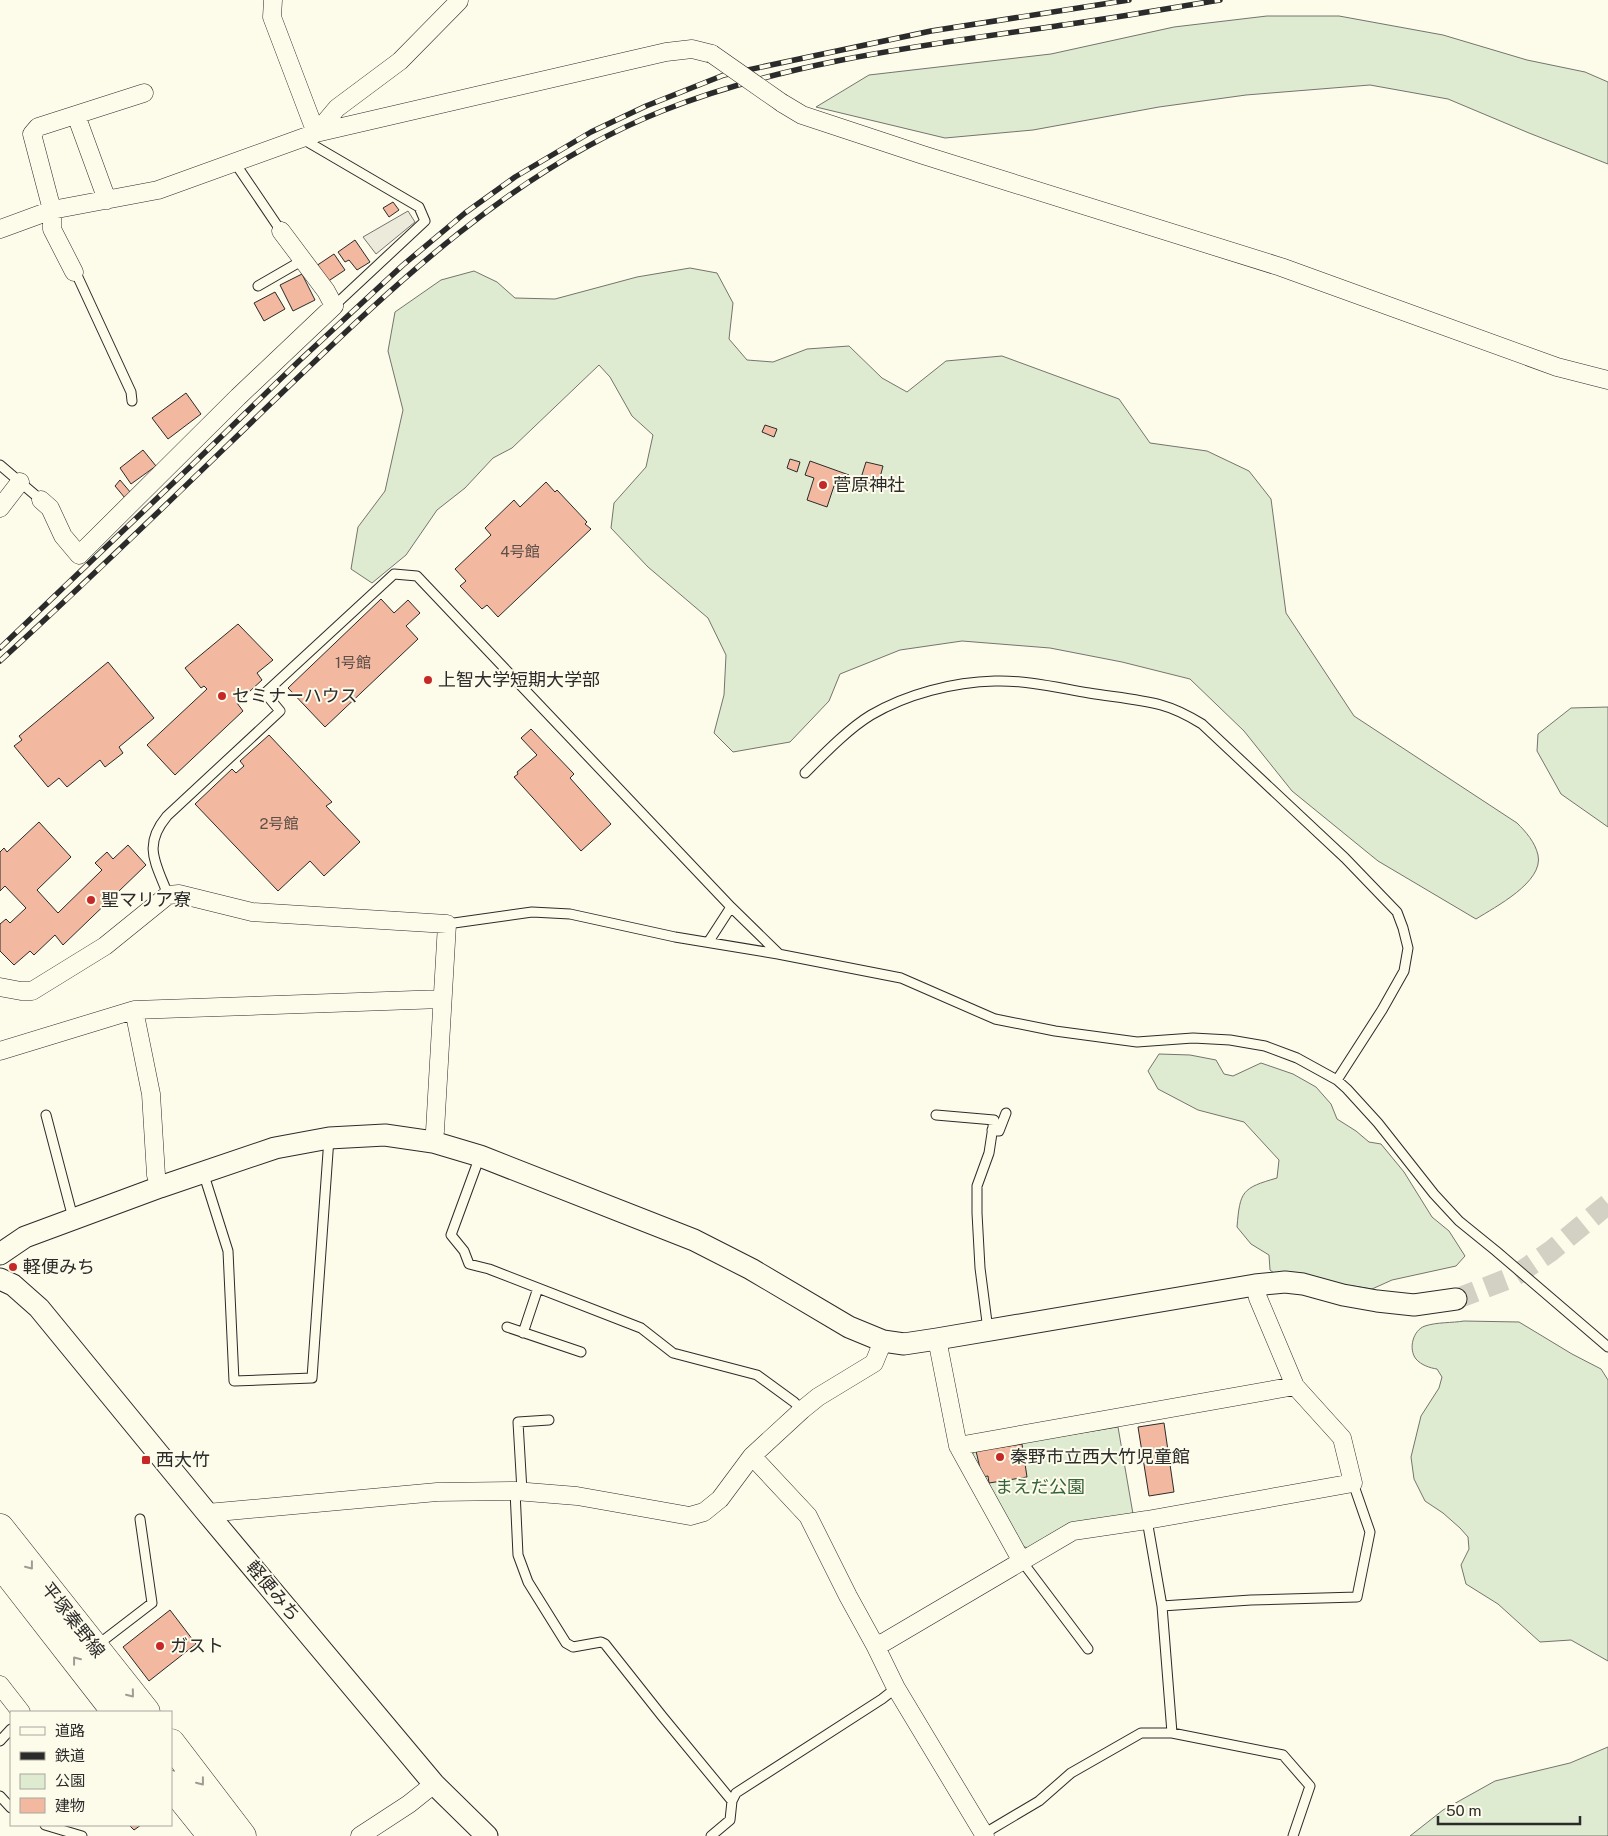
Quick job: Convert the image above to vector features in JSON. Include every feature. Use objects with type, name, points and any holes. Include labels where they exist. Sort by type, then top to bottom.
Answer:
[{"type":"main road","name":"平塚秦野線","points":[[0,1528],[145,1711]]},
{"type":"main road","name":"平塚秦野線","points":[[0,1563],[115,1711]]},
{"type":"main road","points":[[172,1745],[242,1836]]},
{"type":"main road","points":[[172,1786],[212,1836]]},
{"type":"street","points":[[273,0],[272,17],[308,135]]},
{"type":"street","points":[[308,135],[337,108],[400,61],[459,1]]},
{"type":"street","points":[[0,229],[52,210],[158,190],[308,135],[666,52],[692,49],[712,54],[802,115],[923,156],[1281,267],[1557,367],[1608,380]]},
{"type":"street","points":[[74,272],[52,229],[52,210],[32,134],[38,127],[144,93]]},
{"type":"street","points":[[76,115],[107,200]]},
{"type":"street","points":[[41,500],[50,508],[63,536],[79,555],[238,397],[334,306],[326,291],[281,231]]},
{"type":"street","points":[[0,508],[20,482]]},
{"type":"street","points":[[0,987],[32,991],[105,946],[168,895],[179,894],[252,912],[447,924],[436,1131],[433,1142]]},
{"type":"street","points":[[0,1051],[134,1010],[442,999]]},
{"type":"street","points":[[134,1010],[151,1094],[156,1176],[160,1187]]},
{"type":"street","points":[[0,1254],[24,1237],[73,1218],[275,1148],[329,1138],[385,1135],[433,1142],[480,1156],[694,1240],[751,1269],[849,1327],[883,1341],[904,1344],[1255,1285],[1285,1282],[1302,1284],[1343,1295],[1414,1305],[1456,1299]]},
{"type":"street","name":"軽便みち","points":[[0,1279],[13,1285],[39,1308],[434,1784],[487,1836]]},
{"type":"street","points":[[876,1647],[1073,1531],[1147,1520],[1353,1483],[1342,1438],[1295,1386],[1258,1298],[1255,1285]]},
{"type":"street","points":[[937,1339],[958,1446],[1021,1560]]},
{"type":"street","points":[[207,1512],[437,1492],[518,1491],[577,1496],[690,1516],[704,1512],[720,1499],[752,1456],[802,1410],[818,1397],[874,1363],[883,1341]]},
{"type":"street","points":[[958,1446],[1295,1386]]},
{"type":"street","points":[[752,1456],[808,1516],[896,1688],[985,1835]]},
{"type":"street","points":[[0,1685],[20,1711]]},
{"type":"street","points":[[360,1836],[409,1804],[434,1784]]},
{"type":"lane","points":[[308,135],[419,207],[425,221],[334,306]]},
{"type":"lane","points":[[235,163],[279,225],[281,231]]},
{"type":"lane","points":[[258,286],[303,260]]},
{"type":"lane","points":[[74,272],[131,392],[132,401]]},
{"type":"lane","points":[[0,464],[41,500]]},
{"type":"lane","points":[[168,895],[152,852],[158,826],[280,711],[265,693],[394,574],[416,576],[778,954]]},
{"type":"lane","points":[[805,772],[829,749],[870,716],[901,700],[927,692],[979,682],[996,681],[1060,688],[1161,705],[1185,714],[1202,724],[1345,858],[1397,912],[1404,928],[1408,948],[1404,971],[1382,1010],[1336,1080]]},
{"type":"lane","points":[[709,941],[731,907]]},
{"type":"lane","points":[[447,924],[532,912],[570,914],[676,937],[709,941],[900,978],[995,1019],[1055,1031],[1137,1042],[1193,1038],[1230,1040],[1265,1046],[1297,1058],[1336,1080],[1378,1123],[1434,1194],[1459,1221],[1608,1347]]},
{"type":"lane","points":[[992,1130],[999,1131],[1006,1113]]},
{"type":"lane","points":[[46,1115],[73,1218]]},
{"type":"lane","points":[[936,1115],[994,1120],[989,1153],[977,1186],[980,1268],[988,1330]]},
{"type":"lane","points":[[203,1172],[228,1251],[234,1381],[312,1378],[329,1138]]},
{"type":"lane","points":[[480,1156],[451,1235],[464,1251],[469,1264],[489,1269],[641,1328],[673,1353],[757,1375],[802,1410]]},
{"type":"lane","points":[[523,1333],[538,1288]]},
{"type":"lane","points":[[507,1327],[581,1352]]},
{"type":"lane","points":[[549,1420],[518,1422],[518,1555],[528,1582],[566,1643],[573,1648],[601,1642],[605,1644],[732,1800]]},
{"type":"lane","points":[[1162,1606],[1358,1596],[1370,1532],[1353,1483]]},
{"type":"lane","points":[[94,1648],[152,1603],[140,1519]]},
{"type":"lane","points":[[1147,1520],[1162,1606],[1172,1733]]},
{"type":"lane","points":[[1021,1560],[1088,1649]]},
{"type":"lane","points":[[711,1836],[730,1820],[732,1800],[736,1793],[882,1699],[896,1688]]},
{"type":"lane","points":[[0,1740],[10,1730]]},
{"type":"lane","points":[[985,1835],[1039,1801],[1071,1773],[1141,1733],[1172,1733],[1283,1756],[1310,1786],[1293,1836]]},
{"type":"lane","points":[[0,1796],[10,1807]]},
{"type":"lane","points":[[48,1826],[82,1836]]},
{"type":"green space","points":[[1267,16],[1339,16],[1443,35],[1527,60],[1585,72],[1608,82],[1608,164],[1448,99],[1370,85],[1246,95],[1159,107],[1033,130],[945,138],[816,107],[869,75],[1051,54],[1174,27]]},
{"type":"green space","points":[[690,268],[717,273],[733,303],[729,339],[747,360],[773,362],[807,349],[849,346],[882,378],[907,392],[946,361],[1002,356],[1119,399],[1150,443],[1207,451],[1249,471],[1271,499],[1286,613],[1354,716],[1517,823],[1530,838],[1537,850],[1538,865],[1534,875],[1506,901],[1476,919],[1378,861],[1292,791],[1244,731],[1190,679],[1122,662],[1050,648],[962,641],[900,650],[840,674],[829,701],[790,742],[733,752],[714,733],[724,695],[726,655],[708,618],[648,567],[611,528],[614,503],[646,467],[653,435],[632,416],[610,377],[599,365],[512,448],[493,458],[465,488],[437,510],[406,555],[372,583],[351,569],[358,527],[385,491],[403,410],[388,351],[395,312],[441,280],[474,271],[497,282],[515,298],[555,299],[637,277]]},
{"type":"green space","points":[[1608,707],[1608,827],[1561,794],[1537,751],[1538,734],[1571,708]]},
{"type":"green space","points":[[1159,1054],[1190,1055],[1216,1060],[1224,1074],[1233,1076],[1261,1063],[1293,1074],[1316,1087],[1331,1104],[1337,1119],[1369,1142],[1381,1144],[1404,1172],[1432,1217],[1449,1231],[1465,1256],[1456,1266],[1392,1280],[1372,1289],[1283,1280],[1270,1270],[1269,1255],[1251,1244],[1237,1227],[1240,1206],[1245,1193],[1256,1185],[1277,1178],[1279,1160],[1244,1122],[1198,1110],[1158,1089],[1148,1071]]},
{"type":"green space","points":[[1464,1321],[1519,1322],[1601,1369],[1608,1380],[1608,1661],[1571,1640],[1540,1642],[1498,1604],[1466,1584],[1461,1565],[1469,1549],[1468,1537],[1443,1513],[1425,1501],[1414,1479],[1411,1457],[1421,1416],[1439,1388],[1442,1377],[1437,1369],[1426,1366],[1416,1359],[1412,1350],[1413,1340],[1417,1331],[1425,1326]]},
{"type":"green space","name":"まえだ公園","points":[[1118,1427],[1133,1514],[1029,1548],[1020,1546],[970,1459],[975,1450]]},
{"type":"green space","points":[[1608,1747],[1608,1836],[1410,1836],[1443,1810],[1495,1781],[1570,1763]]},
{"type":"shaded area","points":[[408,211],[415,222],[376,254],[363,237]]},
{"type":"building","points":[[393,202],[399,210],[389,217],[383,208]]},
{"type":"building","points":[[355,240],[370,262],[357,270],[349,260],[345,262],[338,252]]},
{"type":"building","points":[[334,254],[345,270],[327,282],[316,266]]},
{"type":"building","points":[[302,274],[315,300],[293,311],[280,285]]},
{"type":"building","points":[[275,292],[285,309],[264,321],[254,303]]},
{"type":"building","points":[[186,393],[201,414],[168,439],[152,418]]},
{"type":"building","points":[[765,425],[777,429],[774,437],[762,432]]},
{"type":"building","points":[[143,450],[156,466],[131,484],[120,468]]},
{"type":"building","points":[[790,459],[800,462],[797,472],[787,468]]},
{"type":"building","name":"菅原神社","points":[[810,461],[849,475],[845,487],[835,483],[827,507],[807,500],[814,478],[805,475]]},
{"type":"building","points":[[866,462],[883,466],[878,485],[860,481]]},
{"type":"building","points":[[120,480],[131,493],[125,498],[115,486]]},
{"type":"building","points":[[546,482],[555,492],[557,490],[587,522],[585,524],[591,529],[498,617],[487,605],[482,609],[460,586],[466,581],[455,569],[491,535],[485,528],[514,500],[520,507]]},
{"type":"building","points":[[381,599],[394,613],[408,600],[420,613],[406,626],[418,639],[325,727],[288,688]]},
{"type":"building","name":"セミナーハウス","points":[[238,624],[273,660],[257,673],[262,680],[237,703],[243,711],[175,775],[147,745],[207,689],[204,686],[201,688],[185,668]]},
{"type":"building","points":[[108,662],[154,718],[119,747],[123,753],[105,767],[100,760],[67,787],[59,778],[48,787],[14,746],[22,740],[19,736]]},
{"type":"building","points":[[531,729],[574,774],[570,778],[611,824],[581,851],[514,777],[518,774],[517,772],[537,755],[521,738]]},
{"type":"building","points":[[269,735],[332,802],[326,806],[360,842],[324,876],[310,861],[278,891],[195,804],[232,769],[236,773],[244,766],[240,761]]},
{"type":"building","name":"聖マリア寮","points":[[39,822],[71,857],[37,890],[58,913],[102,870],[95,863],[107,852],[113,859],[128,845],[146,865],[63,945],[55,935],[34,955],[30,951],[14,965],[0,951],[0,924],[6,919],[10,923],[26,908],[5,886],[0,891],[0,852],[4,848],[7,852]]},
{"type":"building","points":[[1164,1423],[1174,1492],[1149,1496],[1138,1427]]},
{"type":"building","name":"秦野市立西大竹児童館","points":[[1022,1444],[1027,1477],[989,1483],[988,1476],[982,1477],[976,1451]]},
{"type":"building","name":"ガスト","points":[[170,1610],[196,1644],[149,1681],[123,1647]]},
{"type":"building","points":[[130,1826],[140,1826],[134,1830]]},
{"type":"tunnel","points":[[1456,1299],[1513,1277],[1551,1251],[1608,1204]]},
{"type":"railway","points":[[0,648],[299,361],[403,265],[465,213],[515,177],[591,132],[646,106],[724,75],[931,31],[1129,0]]},
{"type":"railway","points":[[0,661],[99,569],[306,369],[399,283],[498,204],[550,168],[604,137],[662,111],[711,93],[811,66],[915,47],[1220,0]]},
{"type":"place","name":"菅原神社","points":[[823,485]]},
{"type":"place","name":"上智大学短期大学部","points":[[428,680]]},
{"type":"place","name":"セミナーハウス","points":[[222,696]]},
{"type":"place","name":"聖マリア寮","points":[[91,900]]},
{"type":"place","name":"軽便みち","points":[[13,1267]]},
{"type":"place","name":"秦野市立西大竹児童館","points":[[1000,1457]]},
{"type":"place","name":"西大竹","points":[[146,1460]]},
{"type":"place","name":"ガスト","points":[[160,1646]]}]
